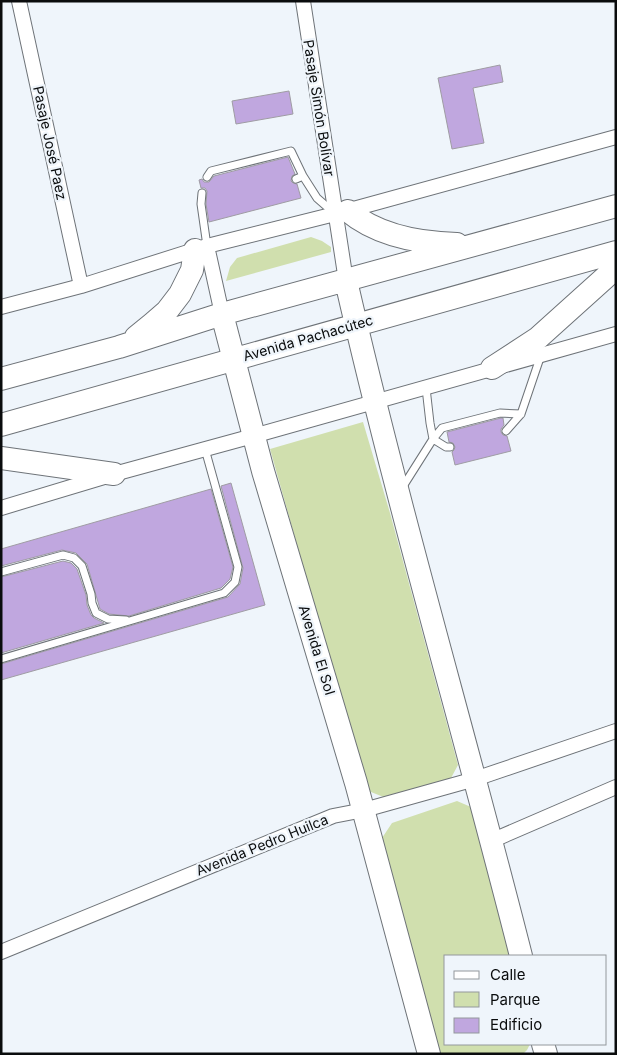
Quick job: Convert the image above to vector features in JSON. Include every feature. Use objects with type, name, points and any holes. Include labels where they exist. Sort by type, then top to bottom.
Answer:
[{"type":"main road","points":[[1,379],[119,347],[222,314],[616,206]]},
{"type":"main road","points":[[342,212],[398,237],[428,242],[475,245]]},
{"type":"main road","points":[[119,347],[152,324],[180,294],[201,248]]},
{"type":"main road","name":"Avenida Pachacútec","points":[[1,425],[616,252]]},
{"type":"main road","points":[[492,368],[538,338],[616,270]]},
{"type":"main road","points":[[346,281],[375,402],[521,955]]},
{"type":"main road","name":"Avenida El Sol","points":[[222,314],[253,436],[364,810],[429,1054]]},
{"type":"main road","points":[[1,458],[114,474]]},
{"type":"street","name":"Pasaje José Paez","points":[[18,1],[81,286]]},
{"type":"street","name":"Pasaje Simón Bolívar","points":[[302,1],[342,212]]},
{"type":"street","points":[[1,307],[81,286],[201,248],[342,212],[616,137]]},
{"type":"street","points":[[342,212],[346,281]]},
{"type":"street","name":"Avenida El Sol","points":[[201,248],[222,314]]},
{"type":"street","points":[[1,508],[114,474],[616,334]]},
{"type":"street","name":"Avenida Pedro Huilca","points":[[1,952],[333,816],[364,810],[475,780],[616,731]]},
{"type":"street","points":[[492,841],[616,787]]},
{"type":"lane","points":[[207,177],[211,171],[291,151],[300,177],[317,198],[342,212]]},
{"type":"lane","points":[[201,248],[202,193]]},
{"type":"lane","points":[[506,431],[521,414],[541,355]]},
{"type":"lane","points":[[426,388],[433,439],[446,447],[450,447]]},
{"type":"lane","points":[[399,493],[442,428],[500,413],[521,414]]},
{"type":"lane","points":[[1,660],[224,593],[235,582],[238,567],[206,449]]},
{"type":"lane","points":[[1,572],[64,555],[74,558],[82,566],[96,613],[108,619],[131,621]]},
{"type":"green space","points":[[311,237],[331,247],[331,252],[226,281],[230,267],[237,258]]},
{"type":"green space","points":[[363,422],[390,513],[458,765],[451,778],[386,798],[366,790],[270,449]]},
{"type":"green space","points":[[457,801],[471,807],[512,955],[444,955],[444,1045],[530,1045],[523,1054],[438,1054],[380,841],[392,823]]},
{"type":"building","points":[[500,65],[503,82],[473,88],[484,143],[452,149],[438,78]]},
{"type":"building","points":[[289,91],[293,114],[236,124],[232,101]]},
{"type":"building","points":[[288,157],[295,174],[292,176],[291,181],[297,184],[301,198],[209,222],[206,204],[207,191],[205,188],[201,188],[199,180],[202,179],[204,182],[209,182],[214,176]]},
{"type":"building","points":[[503,418],[504,425],[501,432],[507,436],[511,451],[455,465],[452,452],[455,447],[453,443],[449,442],[447,432]]},
{"type":"building","points":[[231,483],[265,605],[1,680],[1,664],[228,597],[240,584],[243,568],[221,486]]},
{"type":"building","points":[[211,489],[233,567],[230,579],[221,588],[129,616],[109,614],[100,609],[87,564],[76,553],[62,550],[1,566],[1,549]]},
{"type":"building","points":[[63,561],[71,563],[77,569],[91,615],[104,623],[1,653],[1,577]]}]
